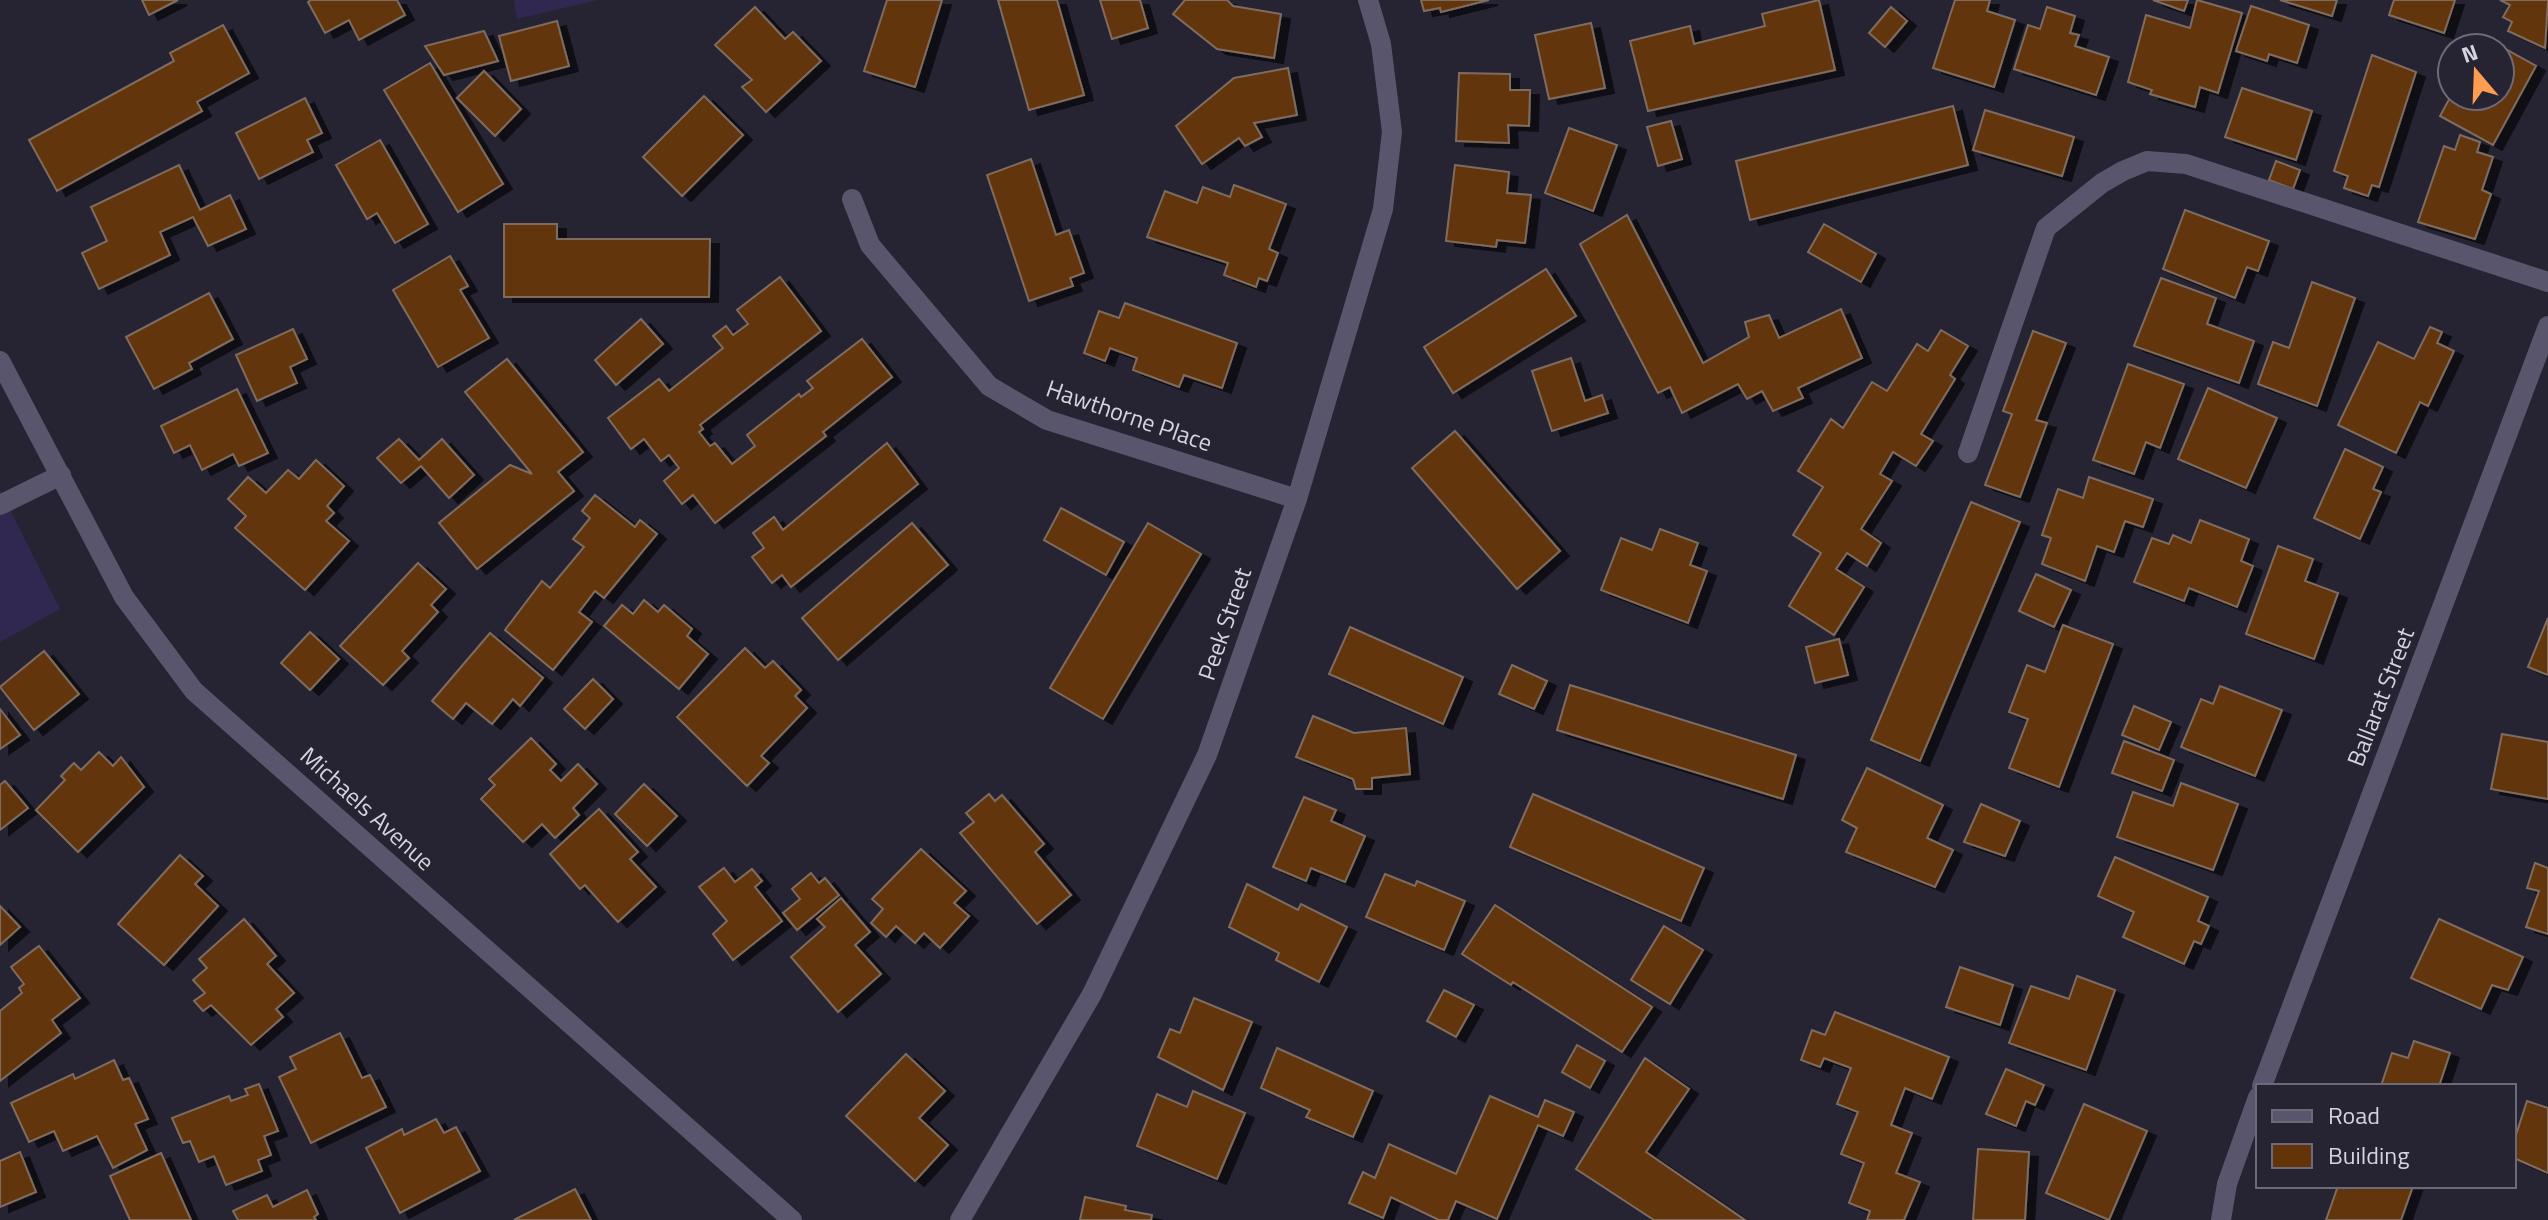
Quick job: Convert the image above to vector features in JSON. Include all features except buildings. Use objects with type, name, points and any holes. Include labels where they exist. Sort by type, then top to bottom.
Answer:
[{"type":"street","name":"Peek Street","points":[[960,1220],[1092,994],[1207,755],[1297,499],[1383,209],[1392,132],[1381,44],[1368,0]]},
{"type":"street","points":[[1968,453],[2046,228],[2102,183],[2147,161],[2186,164],[2548,282]]},
{"type":"street","name":"Hawthorne Place","points":[[852,199],[870,245],[989,386],[1047,420],[1297,499]]},
{"type":"street","name":"Ballarat Street","points":[[2263,1084],[2548,326]]},
{"type":"street","name":"Michaels Avenue","points":[[0,361],[124,597],[159,649],[194,691],[792,1220]]},
{"type":"street","points":[[0,505],[61,475]]},
{"type":"street","points":[[2221,1220],[2227,1184],[2256,1103]]},
{"type":"shaded area","points":[[514,0],[598,0],[517,19]]},
{"type":"shaded area","points":[[0,490],[60,609],[0,642]]}]
